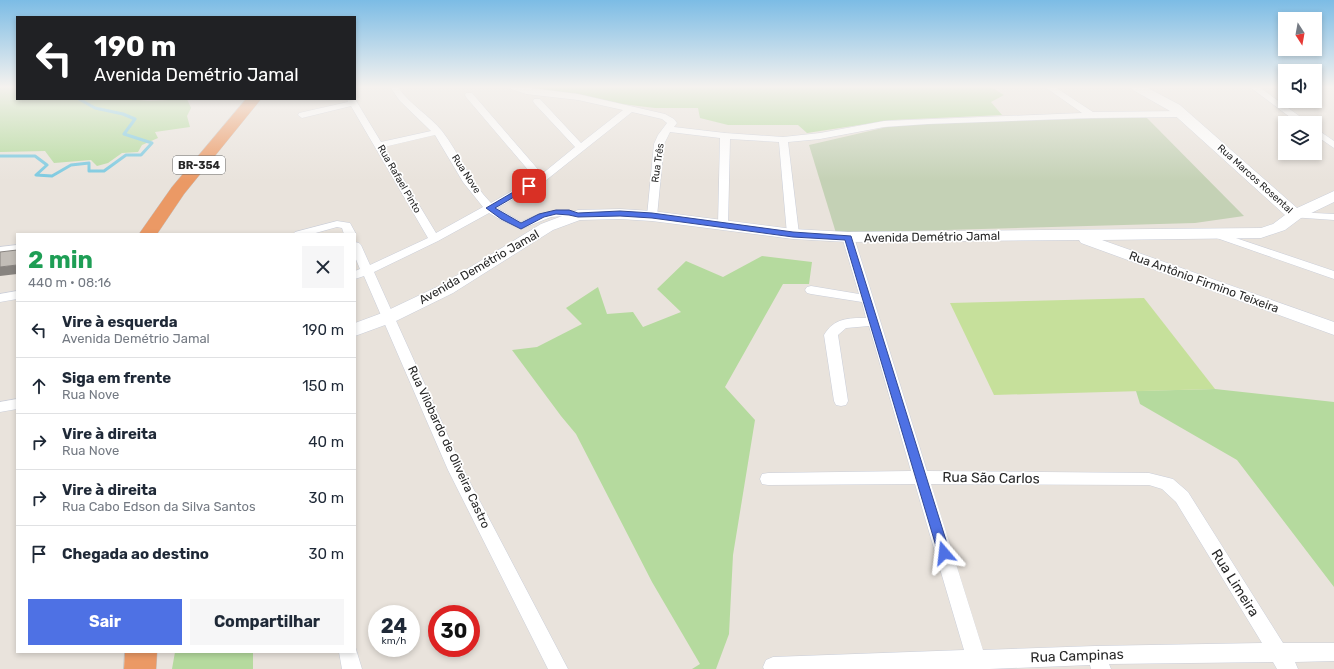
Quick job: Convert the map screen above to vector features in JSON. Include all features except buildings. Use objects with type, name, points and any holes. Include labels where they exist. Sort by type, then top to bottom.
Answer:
[{"type":"highway","name":"BR-354","points":[[149,233],[178,191],[238,118]]},
{"type":"highway","points":[[140,669],[141,653]]},
{"type":"street","name":"Rua Rafael Pinto","points":[[363,118],[434,239]]},
{"type":"street","name":"Rua Nove","points":[[425,118],[438,132],[470,183],[490,208],[504,218],[521,226],[542,215],[556,212],[578,215]]},
{"type":"street","points":[[490,118],[541,179]]},
{"type":"street","points":[[553,118],[581,148]]},
{"type":"street","points":[[361,273],[434,239],[541,179],[619,118]]},
{"type":"street","name":"Rua Três","points":[[652,216],[660,144],[667,129],[672,123],[667,118]]},
{"type":"street","points":[[667,129],[726,136],[783,140],[820,136],[900,123],[1015,118]]},
{"type":"street","name":"Rua Marcos Rosental","points":[[1187,118],[1295,215]]},
{"type":"street","points":[[379,145],[438,132]]},
{"type":"street","points":[[723,226],[726,136]]},
{"type":"street","points":[[1322,136],[1334,145]]},
{"type":"street","points":[[783,140],[793,234]]},
{"type":"street","name":"Avenida Demétrio Jamal","points":[[356,330],[389,317],[447,289],[547,227],[578,215],[620,214],[652,216],[793,234],[848,237],[1215,234],[1266,232],[1279,227],[1295,215],[1334,196]]},
{"type":"street","points":[[1295,215],[1334,216]]},
{"type":"street","points":[[302,233],[337,224],[348,230]]},
{"type":"street","points":[[1215,234],[1334,275]]},
{"type":"street","name":"Rua Antônio Firmino Teixeira","points":[[1074,235],[1334,329]]},
{"type":"street","points":[[848,237],[978,664]]},
{"type":"street","points":[[0,250],[16,248]]},
{"type":"street","name":"Rua Vilobardo de Oliveira Castro","points":[[356,250],[361,273],[389,317],[456,470],[558,669]]},
{"type":"street","points":[[811,290],[867,299]]},
{"type":"street","points":[[0,298],[16,295]]},
{"type":"street","points":[[841,401],[831,334],[833,329],[844,324],[874,322]]},
{"type":"street","points":[[0,407],[16,404]]},
{"type":"street","name":"Rua São Carlos","points":[[768,479],[921,477],[1150,479],[1162,480],[1173,486],[1182,497]]},
{"type":"street","name":"Rua Limeira","points":[[1182,497],[1288,669]]},
{"type":"street","name":"Rua Campinas","points":[[773,667],[1098,662],[1278,652],[1334,652]]},
{"type":"street","points":[[348,653],[352,669]]},
{"type":"green space","points":[[0,118],[188,118],[190,127],[155,132],[158,138],[142,145],[138,152],[122,153],[108,163],[97,166],[91,160],[54,163],[45,151],[0,152]]},
{"type":"green space","points":[[701,118],[931,118],[892,120],[807,133],[798,125],[728,125]]},
{"type":"green space","points":[[1147,118],[1244,216],[1195,223],[836,233],[809,145],[900,124]]},
{"type":"green space","points":[[762,256],[812,262],[809,284],[783,284],[725,387],[755,420],[733,555],[729,634],[716,669],[692,669],[700,664],[652,582],[576,434],[512,350],[537,347],[582,324],[566,308],[598,287],[607,314],[633,312],[643,327],[681,312],[657,289],[686,261],[723,277]]},
{"type":"green space","points":[[1144,298],[1215,389],[994,395],[950,303]]},
{"type":"green space","points":[[1215,389],[1334,402],[1334,587],[1237,460],[1140,404],[1136,391]]},
{"type":"green space","points":[[175,653],[253,653],[253,669],[172,669]]},
{"type":"waterway","points":[[0,156],[35,156],[47,165],[36,175],[52,176],[71,165],[89,163],[89,171],[104,171],[126,155],[141,155],[152,143],[124,134],[135,119],[133,118]]},
{"type":"route","points":[[529,186],[490,208],[504,218],[521,226],[542,215],[556,212],[578,215],[620,214],[652,216],[793,234],[848,237],[944,553]]}]
